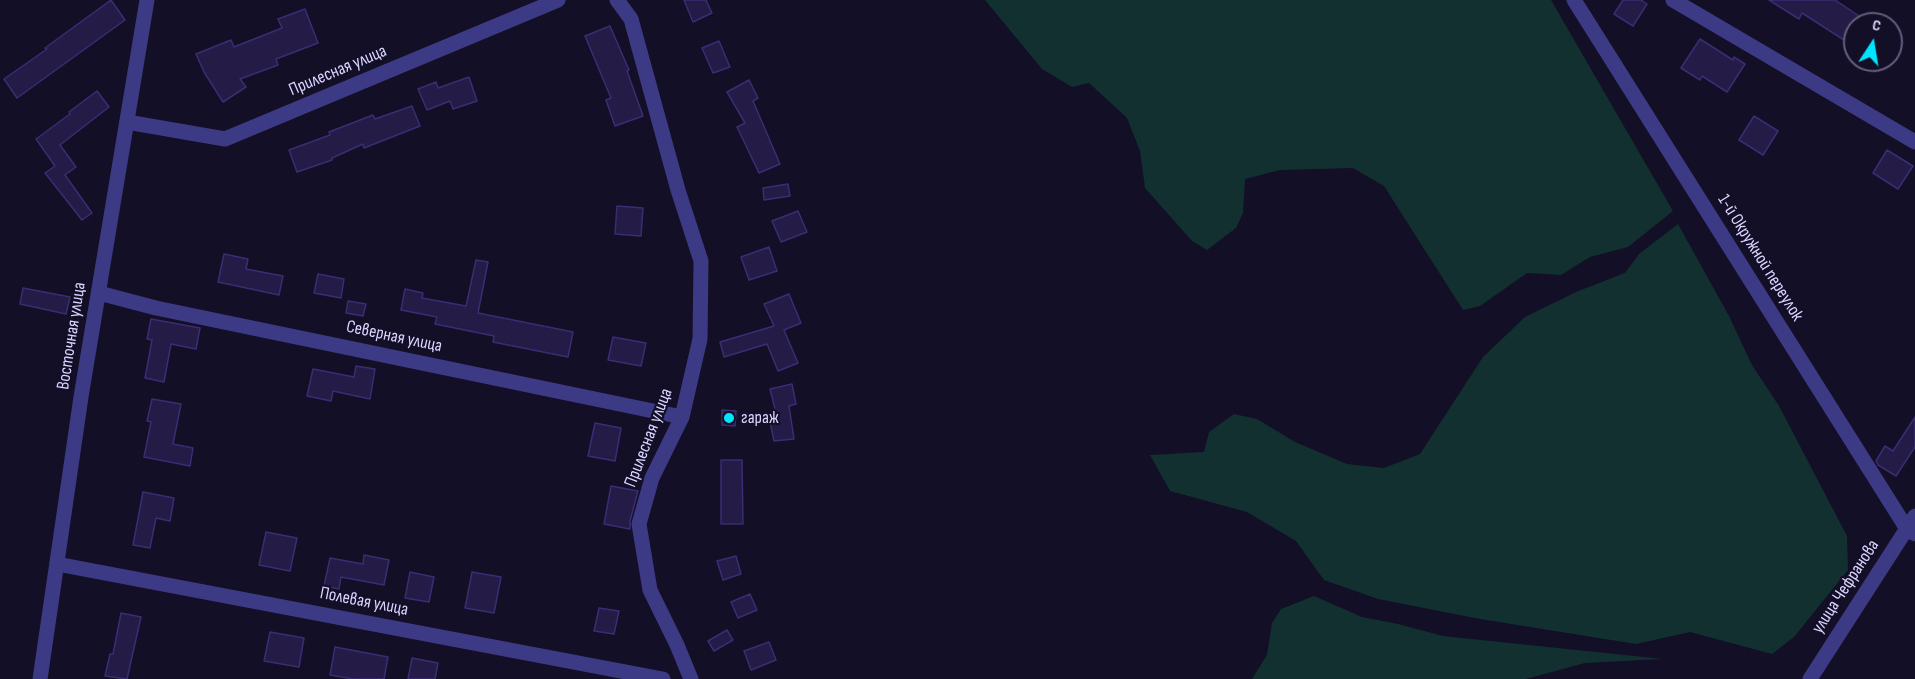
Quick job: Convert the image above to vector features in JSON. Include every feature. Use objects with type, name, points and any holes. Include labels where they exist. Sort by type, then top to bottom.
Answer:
[{"type":"street","name":"Восточная улица","points":[[40,679],[99,293],[147,0]]},
{"type":"street","name":"Прилесная улица","points":[[127,123],[225,139],[558,0]]},
{"type":"street","name":"Прилесная улица","points":[[617,0],[631,19],[678,190],[701,261],[700,339],[682,417],[652,478],[639,524],[650,590],[691,679]]},
{"type":"street","name":"1-й Окружной переулок","points":[[1574,0],[1912,526]]},
{"type":"street","points":[[1673,0],[1915,142]]},
{"type":"street","name":"Северная улица","points":[[99,293],[156,308],[682,417]]},
{"type":"street","name":"улица Чефранова","points":[[1810,679],[1912,526]]},
{"type":"street","name":"Полевая улица","points":[[57,564],[663,679]]},
{"type":"green space","points":[[985,0],[1551,0],[1673,211],[1628,247],[1590,257],[1561,275],[1527,273],[1480,306],[1463,310],[1384,186],[1353,168],[1280,170],[1245,179],[1243,213],[1236,228],[1207,250],[1192,241],[1145,188],[1140,151],[1127,118],[1089,83],[1072,87],[1042,69]]},
{"type":"green space","points":[[1678,224],[1729,316],[1752,365],[1779,406],[1847,536],[1848,570],[1794,637],[1772,654],[1690,632],[1636,644],[1480,619],[1378,599],[1324,580],[1296,541],[1247,512],[1170,491],[1150,455],[1204,452],[1209,432],[1234,414],[1257,419],[1295,442],[1347,464],[1384,468],[1420,454],[1483,357],[1525,317],[1576,292],[1625,273],[1639,254]]},
{"type":"green space","points":[[1314,596],[1362,617],[1443,636],[1663,659],[1585,663],[1526,679],[1252,679],[1267,655],[1272,623],[1281,609]]},
{"type":"building","points":[[111,0],[125,20],[17,98],[4,79]]},
{"type":"building","points":[[684,0],[706,0],[712,13],[693,22]]},
{"type":"building","points":[[1623,0],[1641,0],[1647,4],[1633,26],[1614,14]]},
{"type":"building","points":[[1769,0],[1835,0],[1853,12],[1843,12],[1843,39],[1802,13],[1799,19]]},
{"type":"building","points":[[305,9],[318,43],[276,59],[278,65],[240,79],[246,87],[223,102],[204,72],[196,54],[231,40],[234,47],[282,28],[278,19]]},
{"type":"building","points":[[610,26],[629,70],[627,71],[643,116],[615,126],[606,100],[611,98],[585,36]]},
{"type":"building","points":[[1700,39],[1733,60],[1734,57],[1745,64],[1727,92],[1702,76],[1700,80],[1681,68]]},
{"type":"building","points":[[719,41],[730,67],[713,73],[702,48]]},
{"type":"building","points":[[469,77],[477,101],[453,109],[450,101],[427,110],[418,89],[436,82],[438,88]]},
{"type":"building","points":[[749,80],[758,98],[753,101],[780,164],[759,173],[737,127],[745,123],[727,92]]},
{"type":"building","points":[[97,91],[109,107],[60,145],[76,167],[65,175],[92,213],[82,220],[45,173],[55,166],[36,139]]},
{"type":"building","points":[[412,106],[420,126],[364,148],[363,144],[332,160],[297,172],[289,150],[330,135],[329,132],[373,115],[375,119]]},
{"type":"building","points":[[1754,116],[1778,131],[1763,155],[1739,140]]},
{"type":"building","points":[[1887,150],[1913,166],[1898,189],[1873,173]]},
{"type":"building","points":[[788,184],[790,196],[764,200],[763,188]]},
{"type":"building","points":[[617,206],[643,208],[641,236],[615,234]]},
{"type":"building","points":[[798,211],[807,232],[781,242],[772,221]]},
{"type":"building","points":[[769,247],[777,271],[749,280],[741,257]]},
{"type":"building","points":[[224,254],[248,259],[246,269],[283,276],[279,295],[218,282]]},
{"type":"building","points":[[476,260],[488,262],[478,313],[573,332],[568,357],[493,342],[494,336],[435,324],[437,317],[401,310],[405,289],[423,293],[422,298],[466,306]]},
{"type":"building","points":[[318,274],[344,279],[341,298],[314,293]]},
{"type":"building","points":[[23,288],[70,297],[66,314],[20,304]]},
{"type":"building","points":[[789,294],[801,323],[784,330],[798,363],[778,371],[767,344],[724,357],[720,342],[774,326],[764,304]]},
{"type":"building","points":[[348,301],[366,304],[363,316],[346,313]]},
{"type":"building","points":[[151,319],[200,328],[196,349],[171,344],[164,382],[145,378],[152,340],[147,339]]},
{"type":"building","points":[[613,337],[646,343],[641,366],[608,360]]},
{"type":"building","points":[[356,366],[375,369],[370,399],[333,391],[331,401],[307,396],[313,369],[354,377]]},
{"type":"building","points":[[792,384],[796,404],[789,406],[794,439],[774,441],[770,422],[778,421],[770,389]]},
{"type":"building","points":[[152,399],[181,404],[173,444],[193,448],[190,466],[144,457],[151,422],[147,421]]},
{"type":"building","name":"гараж","points":[[722,410],[736,411],[735,426],[722,425]]},
{"type":"building","points":[[1915,417],[1915,447],[1896,476],[1878,465],[1876,461],[1885,446],[1893,451]]},
{"type":"building","points":[[595,423],[621,428],[615,461],[588,456]]},
{"type":"building","points":[[721,460],[742,460],[743,524],[721,524]]},
{"type":"building","points":[[611,486],[638,491],[630,529],[604,524]]},
{"type":"building","points":[[143,492],[174,498],[170,521],[156,518],[150,548],[133,545]]},
{"type":"building","points":[[266,532],[297,538],[290,571],[259,565]]},
{"type":"building","points":[[364,555],[389,560],[384,585],[341,577],[339,589],[324,586],[330,558],[363,564]]},
{"type":"building","points":[[736,556],[741,574],[723,580],[717,561]]},
{"type":"building","points":[[410,572],[434,577],[429,602],[405,598]]},
{"type":"building","points":[[472,572],[501,577],[494,613],[465,608]]},
{"type":"building","points":[[750,594],[757,610],[738,618],[731,602]]},
{"type":"building","points":[[599,608],[619,611],[614,634],[594,631]]},
{"type":"building","points":[[121,613],[141,617],[127,679],[105,676],[110,654],[113,654]]},
{"type":"building","points":[[727,630],[733,640],[714,651],[708,641]]},
{"type":"building","points":[[270,632],[304,638],[299,667],[264,661]]},
{"type":"building","points":[[769,642],[776,660],[751,670],[744,651]]},
{"type":"building","points":[[335,647],[388,657],[384,679],[353,679],[330,675]]},
{"type":"building","points":[[412,658],[438,663],[435,679],[408,679]]},
{"type":"place","name":"гараж","points":[[729,418]]}]
